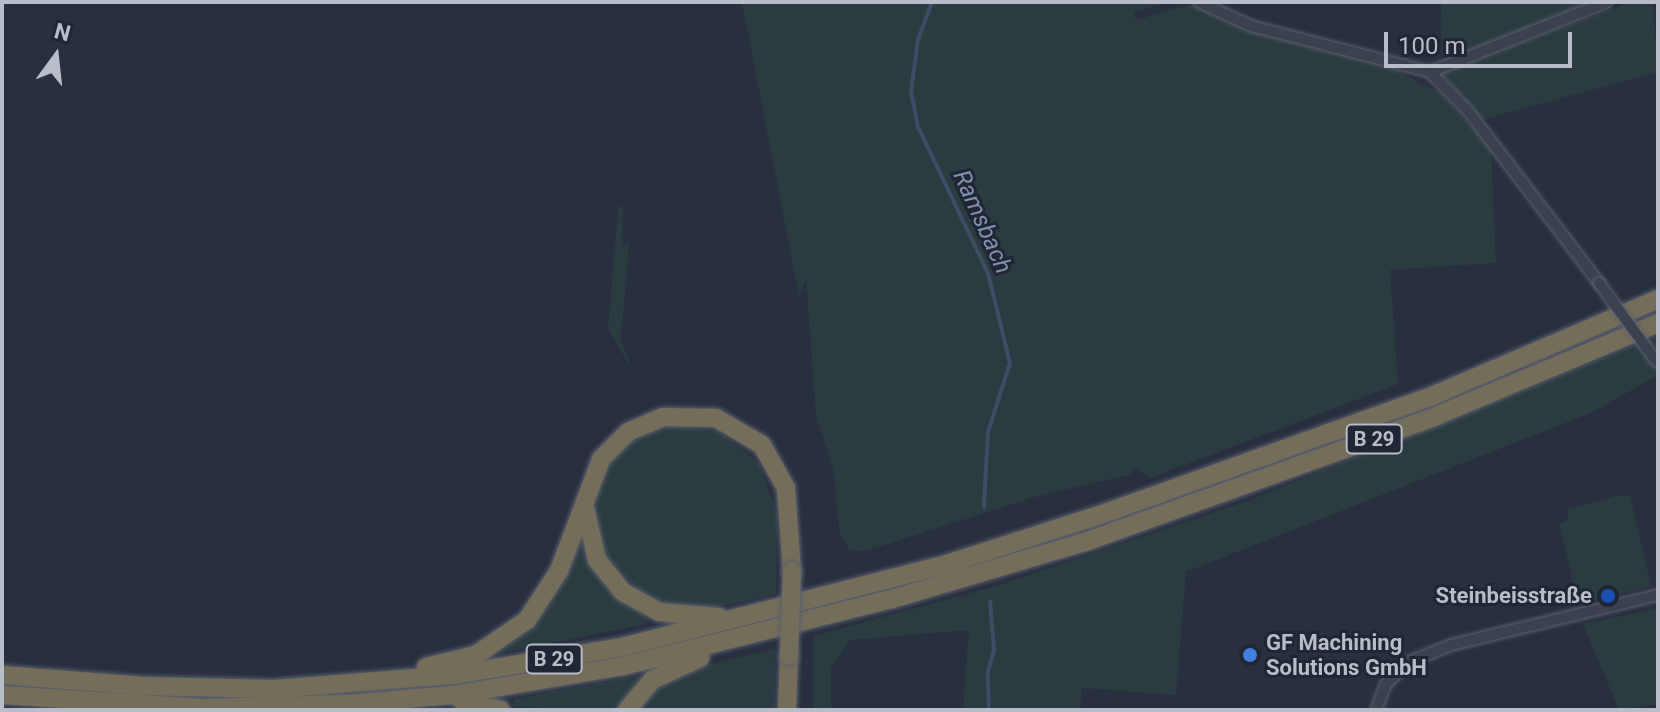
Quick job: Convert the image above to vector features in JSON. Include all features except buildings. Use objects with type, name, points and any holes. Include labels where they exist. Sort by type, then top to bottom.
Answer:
[{"type":"highway","name":"B 29","points":[[2,675],[204,689],[370,683],[511,667],[735,620],[937,567],[1269,457],[1432,396],[1658,299]]},
{"type":"highway","name":"B 29","points":[[2,695],[204,708],[453,695],[715,646],[1085,542],[1436,416],[1658,323]]},
{"type":"highway","points":[[370,683],[394,672],[476,655],[515,631],[552,585],[586,493],[609,448],[639,426],[689,414],[729,422],[762,445],[778,467],[789,503],[792,571],[787,710]]},
{"type":"highway","points":[[586,493],[591,548],[623,592],[659,612],[735,620]]},
{"type":"highway","points":[[627,710],[652,680],[697,661],[715,646]]},
{"type":"highway","points":[[453,695],[471,705],[501,710]]},
{"type":"street","points":[[1199,2],[1251,26],[1430,72],[1468,111],[1657,362]]},
{"type":"street","points":[[1430,72],[1607,2]]},
{"type":"street","points":[[1376,710],[1386,684],[1409,662],[1437,651],[1658,595]]},
{"type":"shaded area","points":[[742,2],[1167,2],[1134,12],[1136,20],[1192,4],[1246,29],[1378,61],[1441,93],[1491,149],[1496,263],[1390,270],[1398,384],[1150,478],[1135,468],[1129,475],[1041,495],[865,551],[850,550],[840,534],[833,469],[816,415],[806,279],[799,296]]},
{"type":"shaded area","points":[[1441,2],[1595,2],[1450,58],[1442,48]]},
{"type":"shaded area","points":[[1632,2],[1653,2],[1658,72],[1481,120],[1441,71]]},
{"type":"shaded area","points":[[623,204],[622,247],[629,244],[621,340],[633,372],[608,328],[618,209]]},
{"type":"shaded area","points":[[1658,336],[1658,375],[1593,412],[1186,572],[1176,695],[1082,688],[1080,710],[963,710],[969,630],[850,640],[831,668],[831,710],[814,710],[814,636],[1003,584],[1247,501]]},
{"type":"shaded area","points":[[668,425],[719,431],[759,463],[777,514],[776,594],[699,611],[674,607],[645,598],[606,560],[594,509],[600,483],[610,462],[629,443]]},
{"type":"shaded area","points":[[1615,496],[1630,496],[1651,586],[1584,603],[1577,600],[1559,524],[1569,520],[1566,510]]},
{"type":"shaded area","points":[[582,534],[595,573],[610,592],[647,617],[647,624],[493,655],[545,610]]},
{"type":"shaded area","points":[[1658,608],[1658,704],[1619,710],[1583,624]]},
{"type":"shaded area","points":[[775,649],[775,710],[634,710],[651,689],[687,669]]},
{"type":"shaded area","points":[[643,675],[617,710],[513,707],[514,699]]},
{"type":"waterway","name":"Ramsbach","points":[[932,2],[918,40],[911,91],[918,127],[988,273],[1010,363],[988,432],[984,507]]},
{"type":"waterway","name":"Ramsbach","points":[[989,710],[988,672],[994,649],[990,601]]},
{"type":"place","name":"Steinbeisstraße","points":[[1608,596]]},
{"type":"place","name":"GF Machining Solutions GmbH","points":[[1250,655]]}]
